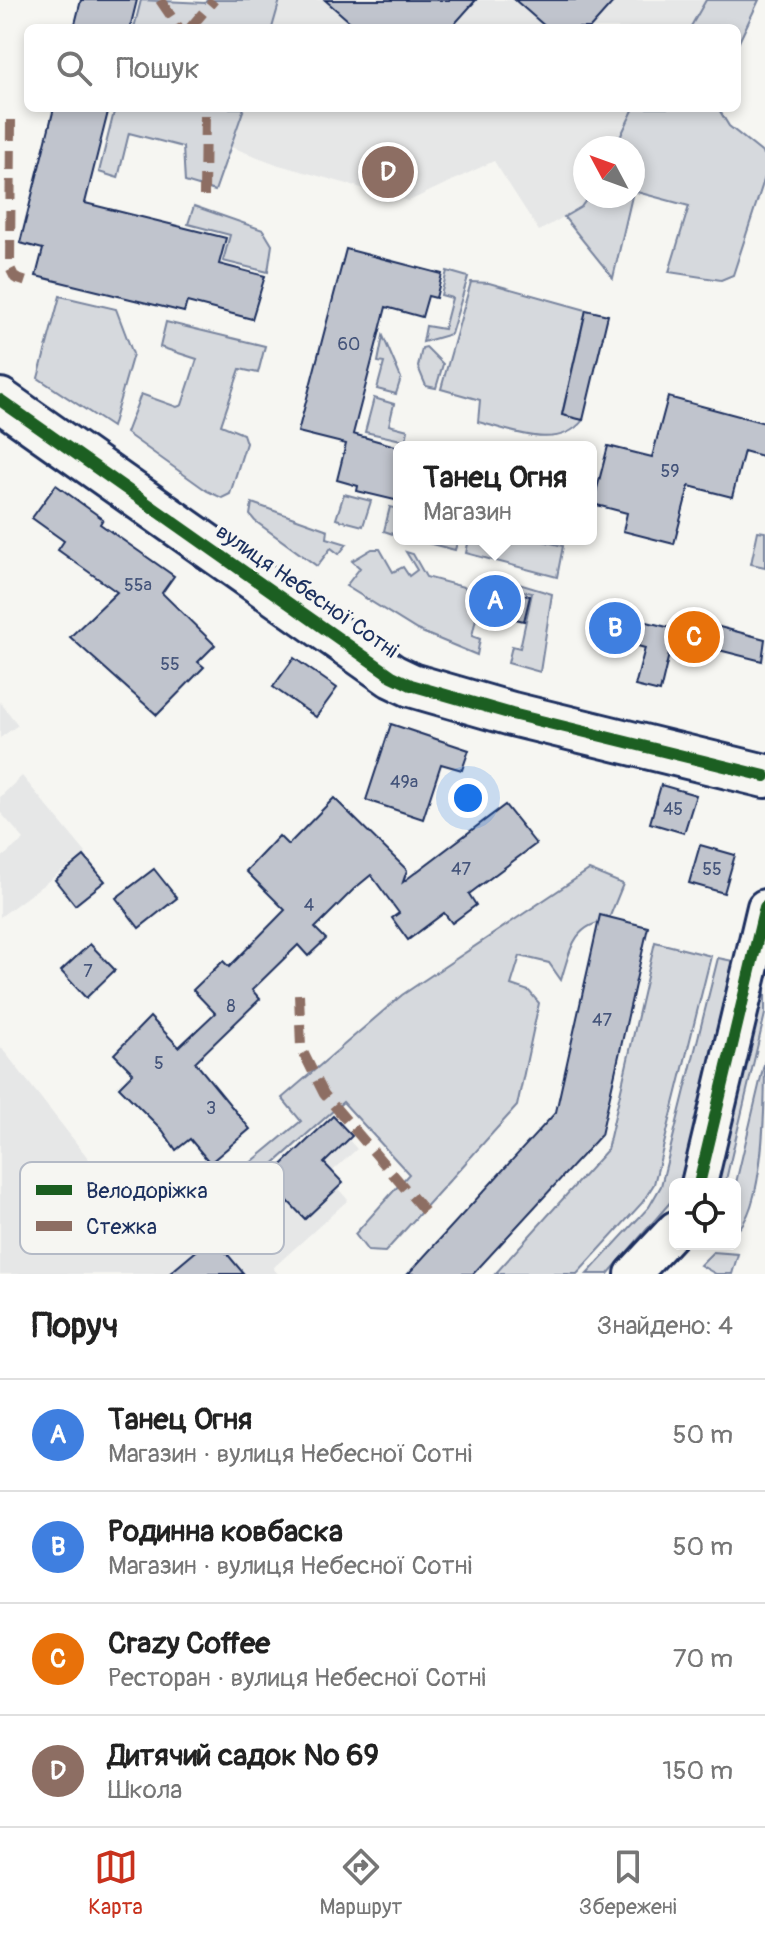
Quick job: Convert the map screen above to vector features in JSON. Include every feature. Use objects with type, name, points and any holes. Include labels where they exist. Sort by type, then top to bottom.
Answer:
[{"type":"street","name":"вулиця Небесної Сотні","points":[[0,400],[392,676],[411,685],[512,714],[765,776]]},
{"type":"street","points":[[700,1178],[765,907]]},
{"type":"street","points":[[633,1274],[669,1235]]},
{"type":"shaded area","points":[[141,0],[205,3],[207,0],[280,0],[273,24],[135,24]]},
{"type":"shaded area","points":[[280,0],[706,0],[692,24],[273,24]]},
{"type":"shaded area","points":[[706,0],[759,0],[741,38],[741,24],[692,24]]},
{"type":"shaded area","points":[[114,112],[243,112],[215,191],[185,182],[183,147],[129,133],[118,178],[99,172]]},
{"type":"shaded area","points":[[243,112],[632,112],[621,136],[573,136],[573,208],[579,208],[539,231],[494,161],[409,201],[279,165],[231,147]]},
{"type":"shaded area","points":[[632,112],[720,112],[729,126],[765,155],[765,177],[733,275],[721,280],[669,272],[689,206],[645,194],[645,136],[621,136]]},
{"type":"shaded area","points":[[194,206],[263,230],[272,245],[268,272],[223,261],[230,235],[188,224]]},
{"type":"shaded area","points":[[579,208],[629,208],[613,278],[564,217]]},
{"type":"shaded area","points":[[447,271],[468,277],[451,334],[423,342],[426,326],[444,329],[452,298],[441,295]]},
{"type":"shaded area","points":[[471,282],[489,283],[586,310],[562,414],[583,420],[573,430],[561,435],[534,436],[478,422],[480,400],[441,389]]},
{"type":"shaded area","points":[[60,296],[116,309],[133,354],[112,427],[38,378]]},
{"type":"shaded area","points":[[166,322],[265,346],[258,373],[240,369],[221,425],[243,434],[246,443],[230,494],[222,498],[207,491],[126,433],[141,394],[177,407],[182,405],[197,359],[160,347]]},
{"type":"shaded area","points":[[383,336],[401,378],[396,394],[377,389],[384,363],[378,362]]},
{"type":"shaded area","points":[[426,347],[443,364],[436,388],[426,386],[418,367],[422,348]]},
{"type":"shaded area","points":[[374,398],[394,404],[389,425],[408,430],[406,441],[365,432]]},
{"type":"shaded area","points":[[344,494],[371,501],[363,526],[336,519]]},
{"type":"shaded area","points":[[252,503],[328,530],[327,538],[347,544],[339,554],[331,548],[317,566],[255,521],[250,515]]},
{"type":"shaded area","points":[[390,507],[393,508],[393,534],[384,531]]},
{"type":"shaded area","points":[[758,531],[765,532],[765,567],[751,564]]},
{"type":"shaded area","points":[[435,545],[456,545],[455,550]]},
{"type":"shaded area","points":[[468,545],[563,546],[557,577],[466,553]]},
{"type":"shaded area","points":[[372,549],[380,549],[393,572],[403,567],[409,576],[417,570],[406,552],[413,554],[426,577],[467,588],[489,575],[552,594],[540,672],[508,663],[512,646],[520,648],[532,593],[484,583],[472,636],[480,639],[477,655],[417,630],[346,586],[360,568],[352,561]]},
{"type":"shaded area","points":[[0,702],[18,725],[0,738]]},
{"type":"shaded area","points":[[22,776],[86,853],[0,917],[0,859],[24,839],[0,812],[0,797]]},
{"type":"shaded area","points":[[589,870],[623,884],[608,921],[596,923],[580,933],[561,980],[549,963],[520,956],[511,985],[529,991],[539,1003],[517,1106],[385,1252],[368,1251],[355,1234],[409,1174],[343,1102],[276,1162],[251,1162],[301,1121],[282,1098],[402,995]]},
{"type":"shaded area","points":[[655,942],[711,956],[654,1184],[642,1203],[577,1274],[495,1274],[607,1150]]},
{"type":"shaded area","points":[[718,958],[733,961],[684,1169],[681,1178],[669,1178],[669,1204],[608,1274],[587,1274],[649,1207],[661,1186]]},
{"type":"shaded area","points":[[765,980],[765,1014],[726,1178],[718,1178]]},
{"type":"shaded area","points":[[0,1046],[91,1162],[20,1162],[20,1254],[284,1254],[284,1179],[340,1130],[357,1149],[327,1176],[348,1200],[273,1268],[278,1274],[0,1274]]},
{"type":"shaded area","points":[[765,1060],[758,1179],[741,1225],[741,1178],[737,1178]]},
{"type":"shaded area","points":[[713,1252],[738,1254],[732,1274],[716,1274],[700,1265]]},
{"type":"building","points":[[81,0],[137,0],[131,24],[75,24]]},
{"type":"building","points":[[325,0],[476,0],[455,24],[352,24]]},
{"type":"building","points":[[515,0],[615,0],[594,24],[542,24]]},
{"type":"building","points":[[53,112],[108,112],[85,203],[226,238],[219,264],[265,276],[252,319],[187,302],[184,312],[36,276],[43,249],[20,243]]},
{"type":"building","points":[[346,249],[442,274],[436,298],[428,296],[422,317],[386,307],[353,434],[393,445],[393,500],[357,491],[358,486],[337,480],[346,444],[298,432]]},
{"type":"building","points":[[586,310],[608,315],[583,420],[562,415]]},
{"type":"building","points":[[668,397],[765,423],[765,457],[744,451],[732,497],[689,486],[674,544],[623,531],[627,513],[597,505],[597,489],[608,446],[652,457]]},
{"type":"building","points":[[56,485],[103,519],[100,524],[174,576],[162,593],[215,645],[198,662],[204,667],[157,715],[70,637],[117,592],[58,550],[64,541],[32,518]]},
{"type":"building","points":[[485,586],[530,596],[524,621],[480,611]]},
{"type":"building","points":[[603,611],[675,629],[660,692],[635,686],[645,648],[597,635]]},
{"type":"building","points":[[712,625],[765,639],[762,661],[707,647]]},
{"type":"building","points":[[294,658],[337,688],[316,717],[273,687]]},
{"type":"building","points":[[391,724],[469,750],[462,770],[441,764],[423,819],[366,800]]},
{"type":"building","points":[[661,785],[696,795],[684,833],[650,823]]},
{"type":"building","points":[[334,798],[407,870],[403,882],[505,805],[536,844],[469,894],[476,905],[452,923],[444,913],[408,940],[392,918],[399,913],[371,875],[354,889],[315,928],[326,939],[308,956],[298,945],[252,990],[260,999],[195,1062],[250,1129],[209,1162],[190,1139],[176,1150],[163,1131],[119,1087],[133,1073],[114,1054],[150,1017],[179,1047],[215,1013],[193,990],[223,961],[229,967],[285,910],[246,871],[279,836],[288,845]]},
{"type":"building","points":[[700,845],[735,855],[724,893],[689,883]]},
{"type":"building","points":[[84,856],[105,881],[75,905],[55,880]]},
{"type":"building","points":[[154,869],[177,898],[139,928],[116,898]]},
{"type":"building","points":[[600,915],[648,927],[601,1135],[473,1274],[408,1274],[556,1112]]},
{"type":"building","points":[[90,944],[115,970],[86,998],[61,971]]},
{"type":"building","points":[[333,1116],[352,1136],[324,1163],[343,1183],[305,1219],[284,1197],[284,1163]]},
{"type":"building","points":[[193,1254],[227,1254],[244,1274],[169,1274]]},
{"type":"marked path","points":[[160,0],[176,24]]},
{"type":"marked path","points":[[193,24],[214,0]]},
{"type":"marked path","points":[[204,196],[205,112]]},
{"type":"marked path","points":[[11,120],[10,268],[15,278],[27,282]]},
{"type":"marked path","points":[[299,994],[301,1048],[324,1094],[428,1215]]},
{"type":"cycle path","points":[[0,400],[392,676],[411,685],[512,714],[765,776]]},
{"type":"cycle path","points":[[700,1178],[765,907]]},
{"type":"place","name":"Дитячий садок № 69","points":[[388,172]]},
{"type":"place","name":"Танец Огня","points":[[495,601]]},
{"type":"place","name":"Родинна ковбаска","points":[[615,628]]},
{"type":"place","name":"Crazy Coffee","points":[[694,637]]}]
